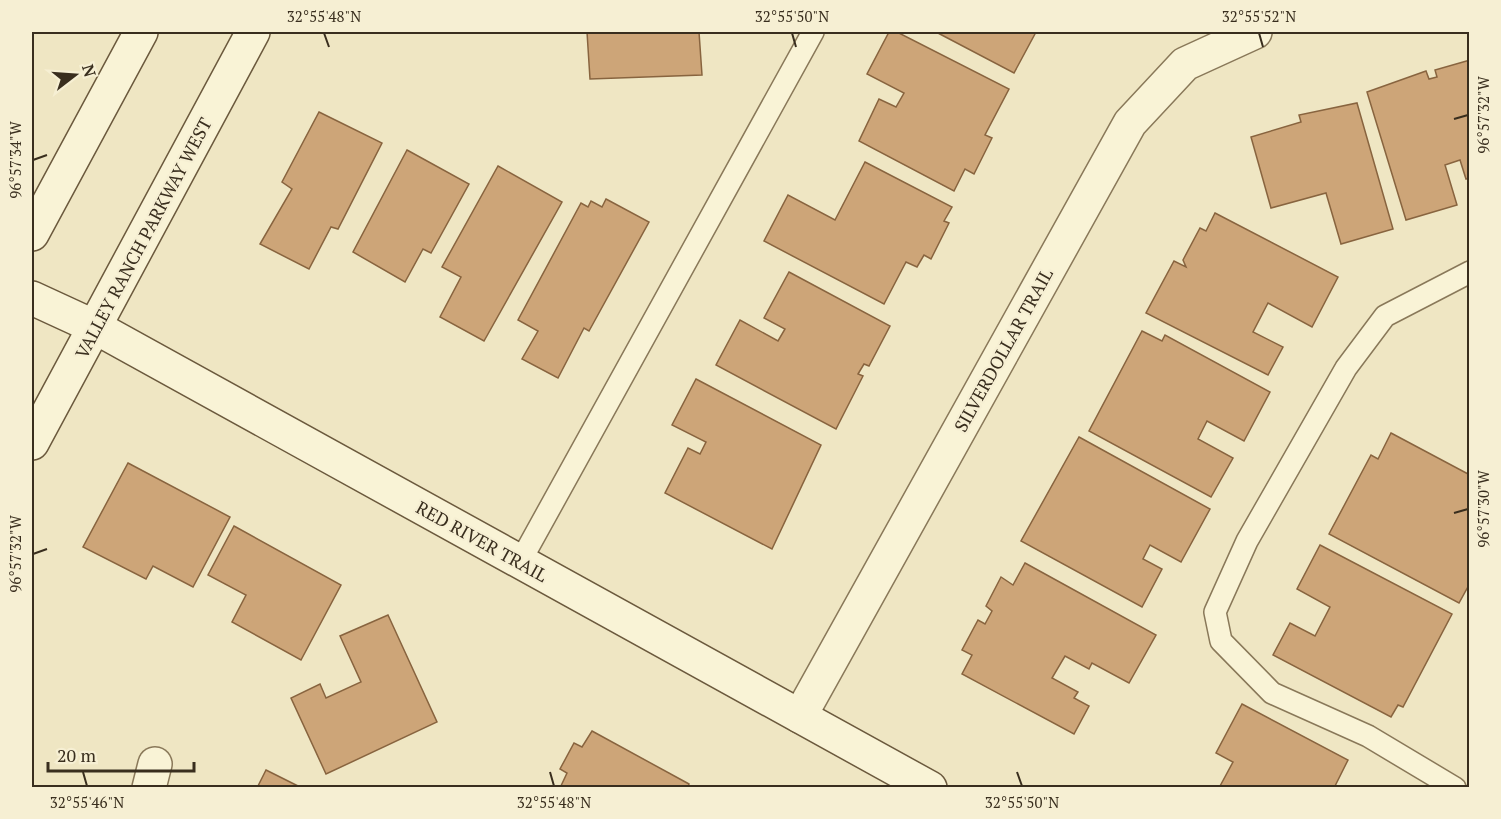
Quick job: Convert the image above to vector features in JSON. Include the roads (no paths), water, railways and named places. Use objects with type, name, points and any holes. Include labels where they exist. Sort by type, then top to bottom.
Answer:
[{"type":"street","points":[[32,234],[141,32]]},
{"type":"street","name":"VALLEY RANCH PARKWAY WEST","points":[[32,443],[253,32]]},
{"type":"street","name":"SILVERDOLLAR TRAIL","points":[[800,716],[1130,123],[1185,64],[1255,32]]},
{"type":"street","name":"RED RIVER TRAIL","points":[[32,298],[95,327],[930,788]]},
{"type":"lane","points":[[520,562],[813,32]]},
{"type":"lane","points":[[1455,788],[1368,736],[1272,693],[1221,641],[1215,612],[1247,542],[1346,368],[1385,316],[1470,272]]}]
